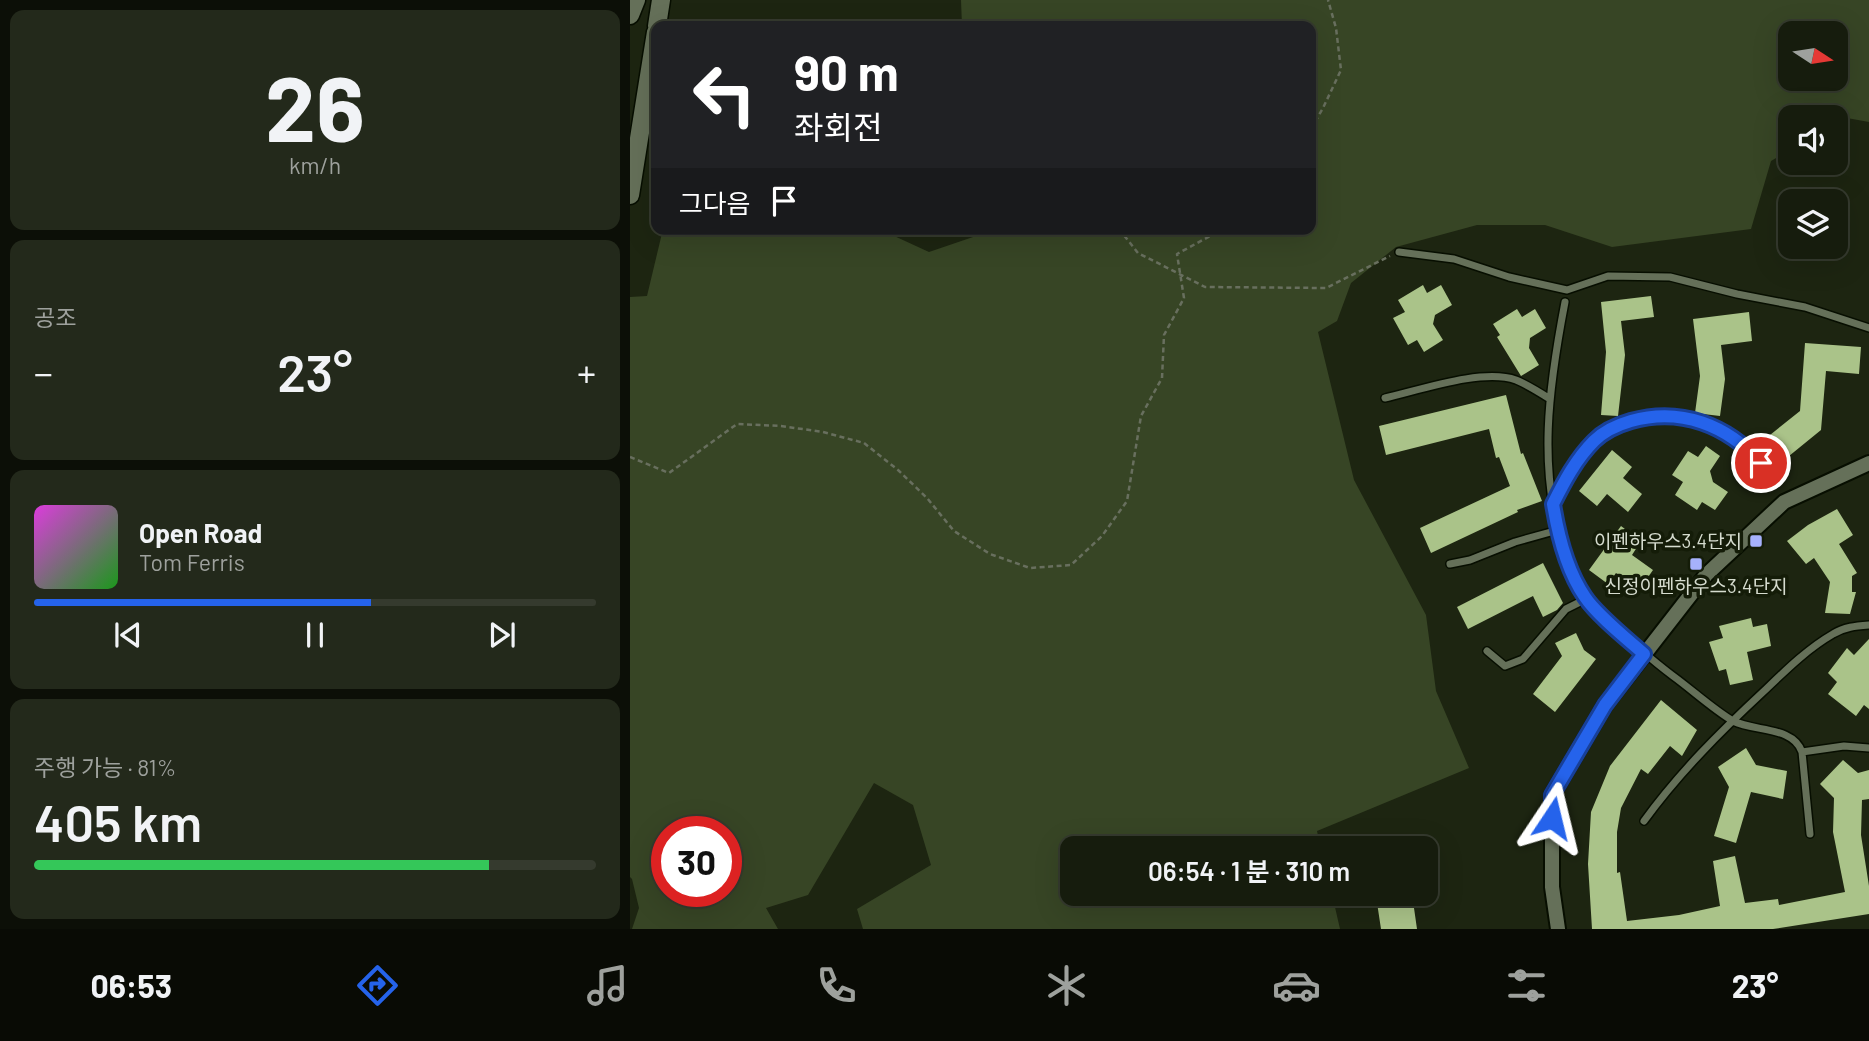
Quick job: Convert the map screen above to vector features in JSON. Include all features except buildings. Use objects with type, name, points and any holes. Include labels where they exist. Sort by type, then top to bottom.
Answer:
[{"type":"main road","points":[[630,15],[636,0]]},
{"type":"main road","points":[[658,21],[661,0]]},
{"type":"main road","points":[[630,195],[651,59]]},
{"type":"street","points":[[1558,929],[1552,887],[1552,795],[1605,705],[1706,575],[1784,502],[1869,463]]},
{"type":"lane","points":[[1399,252],[1454,259],[1509,277],[1567,290],[1608,276],[1670,277],[1805,307],[1869,328]]},
{"type":"lane","points":[[1565,302],[1549,399],[1547,434],[1558,530],[1586,599],[1644,654],[1733,720],[1752,728],[1787,735],[1800,745],[1810,834]]},
{"type":"lane","points":[[1385,398],[1474,377],[1492,376],[1514,380],[1549,399]]},
{"type":"lane","points":[[1553,504],[1570,472],[1601,435],[1618,425],[1662,416],[1695,420],[1727,434],[1749,449],[1770,475]]},
{"type":"lane","points":[[1450,564],[1470,560],[1515,542],[1558,530]]},
{"type":"lane","points":[[1487,651],[1505,666],[1523,659],[1566,609],[1586,599]]},
{"type":"lane","points":[[1644,821],[1667,790],[1710,742],[1801,656],[1834,633],[1849,627],[1869,625]]},
{"type":"lane","points":[[1802,752],[1844,746],[1869,748]]},
{"type":"path","points":[[1316,120],[1340,70],[1336,28],[1328,0]]},
{"type":"path","points":[[1124,235],[1138,253],[1205,287],[1326,288],[1399,252]]},
{"type":"path","points":[[630,457],[669,473],[737,424],[823,432],[864,443],[927,498],[954,531],[990,554],[1030,568],[1071,565],[1102,536],[1127,501],[1141,416],[1162,378],[1164,335],[1184,298],[1177,254],[1212,235]]},
{"type":"green space","points":[[961,0],[1869,0],[1869,122],[1848,118],[1848,105],[1778,105],[1778,157],[1771,161],[1751,229],[1612,247],[1545,225],[1477,225],[1396,247],[1351,283],[1337,321],[1318,332],[1354,480],[1426,615],[1436,691],[1469,768],[1317,831],[1318,836],[1060,836],[1060,906],[1335,906],[1340,929],[863,929],[857,909],[931,865],[913,805],[874,783],[808,895],[766,908],[778,929],[632,929],[639,908],[630,877],[630,297],[647,296],[662,235],[892,235],[929,252],[977,235],[1316,235],[1316,21],[962,21]]},
{"type":"place","name":"이펜하우스3.4단지","points":[[1756,541]]},
{"type":"place","name":"신정이펜하우스3.4단지","points":[[1696,564]]},
{"type":"route","points":[[1552,818],[1552,795],[1605,705],[1644,654],[1586,599],[1569,562],[1561,541],[1553,504],[1570,472],[1594,441],[1608,430],[1640,419],[1662,416],[1684,418],[1709,425],[1749,449],[1761,463]]}]
